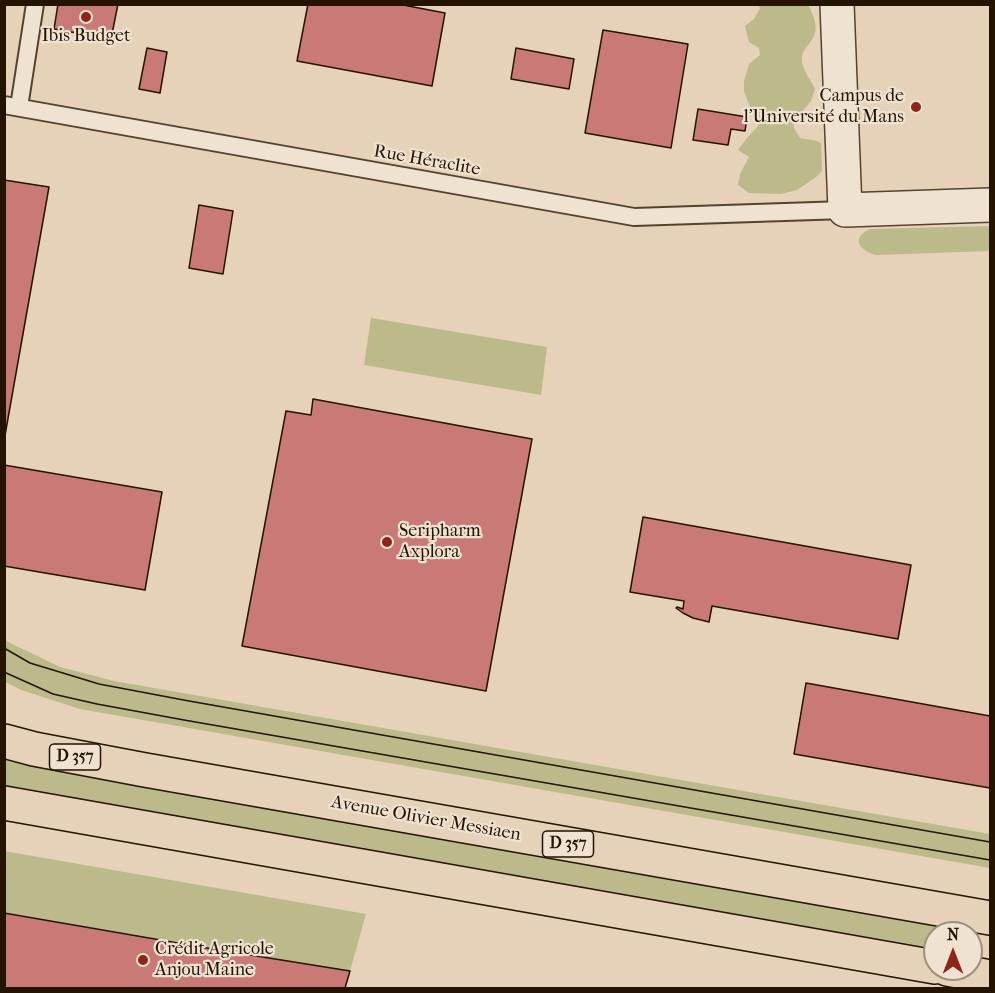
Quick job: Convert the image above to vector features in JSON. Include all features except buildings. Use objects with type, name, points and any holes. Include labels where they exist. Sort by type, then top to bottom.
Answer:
[{"type":"main road","name":"Avenue Olivier Messiaen","points":[[4,741],[34,749],[169,774],[990,918]]},
{"type":"main road","points":[[4,803],[923,965]]},
{"type":"street","points":[[837,4],[845,210],[990,205]]},
{"type":"lane","points":[[12,106],[35,4]]},
{"type":"lane","name":"Rue Héraclite","points":[[12,106],[634,218],[845,210]]},
{"type":"shaded area","points":[[757,5],[808,5],[815,23],[814,37],[804,51],[802,62],[815,89],[811,101],[794,122],[794,128],[800,138],[821,143],[822,171],[797,190],[781,194],[749,193],[738,185],[740,174],[749,157],[738,150],[758,126],[757,114],[750,107],[744,91],[744,81],[749,64],[760,55],[759,48],[749,42],[745,26],[754,19],[760,8]]},
{"type":"shaded area","points":[[990,226],[990,251],[876,255],[866,251],[859,240],[860,236],[870,229]]},
{"type":"shaded area","points":[[371,318],[547,347],[541,395],[364,365]]},
{"type":"shaded area","points":[[4,640],[60,667],[114,681],[990,834],[990,868],[80,709],[21,690],[5,682]]},
{"type":"shaded area","points":[[4,751],[947,921],[923,921],[923,954],[5,794]]},
{"type":"shaded area","points":[[4,851],[366,914],[350,971],[6,913],[4,908]]},
{"type":"tram line","points":[[4,648],[30,663],[99,684],[990,842]]},
{"type":"tram line","points":[[4,672],[53,694],[97,704],[990,860]]},
{"type":"place","name":"Ibis Budget","points":[[86,17]]},
{"type":"place","name":"Campus de l'Université du Mans","points":[[916,107]]},
{"type":"place","name":"Seripharm Axplora","points":[[387,542]]},
{"type":"place","name":"Crédit Agricole Anjou Maine","points":[[143,960]]}]
